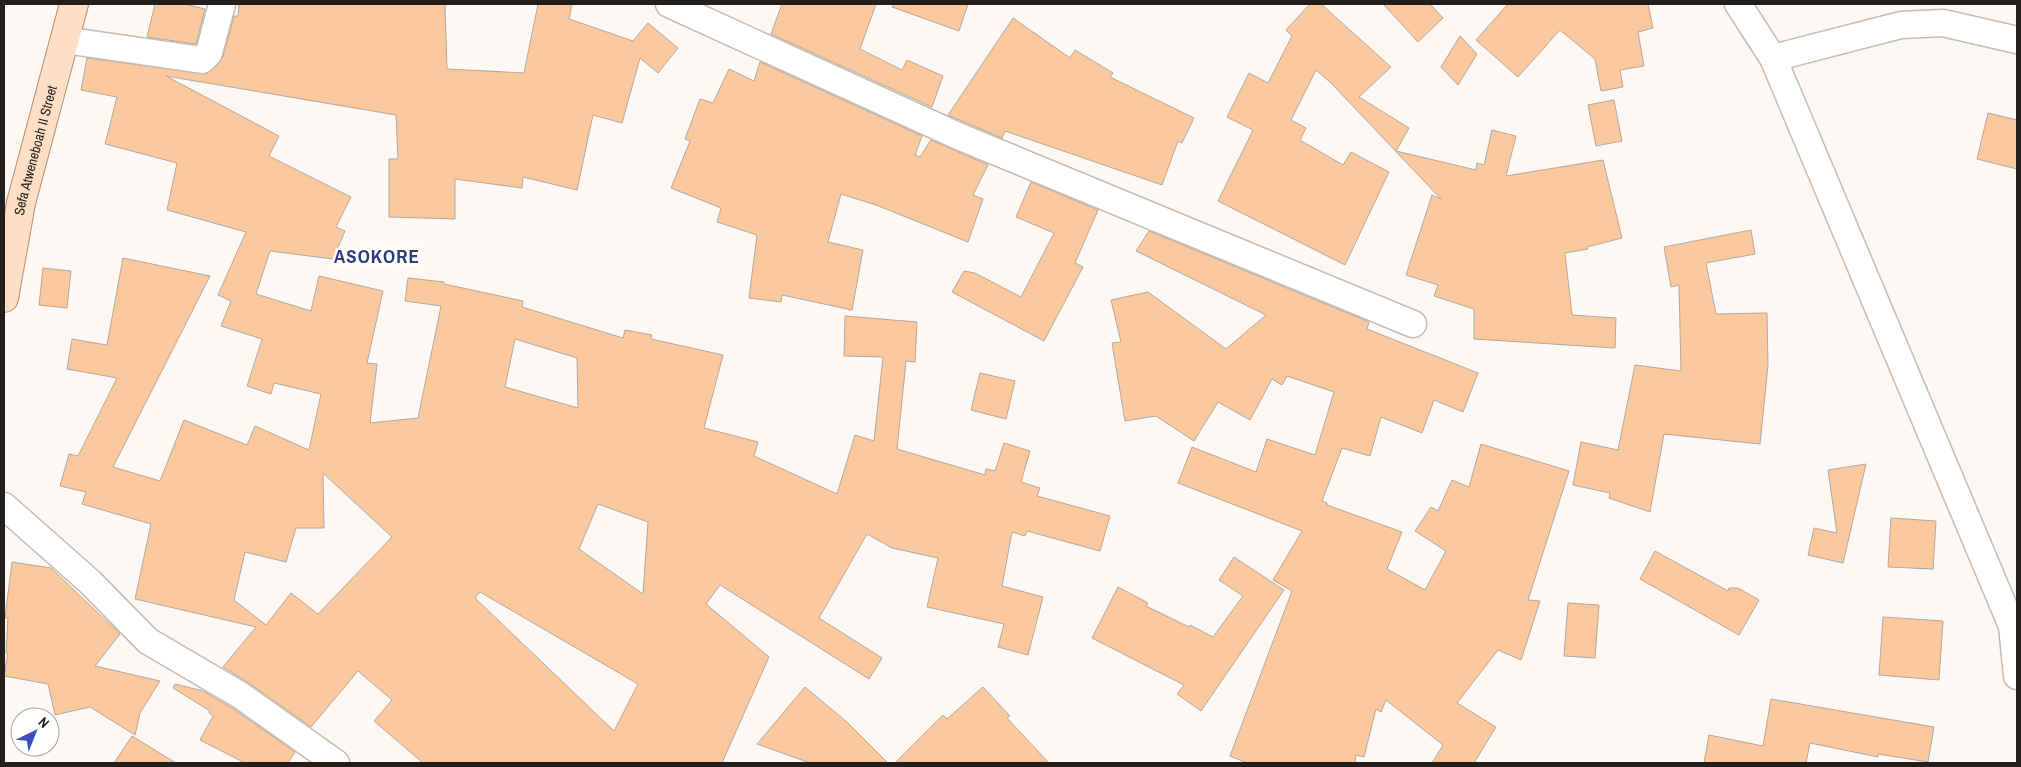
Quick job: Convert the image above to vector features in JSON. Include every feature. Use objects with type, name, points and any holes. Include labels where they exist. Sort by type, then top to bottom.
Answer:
[{"type":"main road","name":"Sefa Atweneboah II Street","points":[[4,298],[21,203],[74,4]]},
{"type":"street","points":[[64,40],[202,60],[209,53],[222,4]]},
{"type":"street","points":[[669,4],[958,136],[1413,324]]},
{"type":"street","points":[[1738,4],[1773,58],[2014,625],[2017,676]]},
{"type":"street","points":[[1773,58],[1901,25],[1943,23],[2017,40]]},
{"type":"street","points":[[4,506],[90,582],[148,641],[240,695],[336,763]]},
{"type":"building","points":[[155,4],[185,4],[205,9],[196,44],[147,37]]},
{"type":"building","points":[[239,4],[445,4],[447,69],[524,73],[538,4],[572,4],[569,19],[633,41],[648,23],[678,48],[658,73],[640,58],[622,123],[593,115],[577,190],[523,177],[522,188],[455,179],[455,219],[389,217],[389,159],[398,159],[396,115],[166,76],[279,136],[269,156],[351,197],[336,227],[345,231],[333,259],[270,251],[256,294],[311,311],[319,276],[383,291],[367,363],[377,364],[370,423],[418,418],[441,306],[405,301],[408,278],[444,282],[444,284],[523,301],[522,307],[623,338],[625,330],[652,335],[651,339],[723,355],[704,428],[758,442],[754,456],[837,494],[855,435],[874,441],[883,357],[844,356],[845,316],[917,322],[915,362],[906,361],[897,449],[985,475],[986,469],[995,471],[1004,443],[1030,451],[1021,482],[1040,488],[1037,496],[1110,516],[1100,551],[1027,531],[1025,536],[1012,532],[1002,586],[1043,597],[1028,655],[998,647],[1004,624],[927,607],[938,558],[892,548],[867,534],[819,618],[882,658],[869,679],[720,585],[706,604],[769,657],[722,763],[423,763],[374,721],[392,700],[358,671],[311,727],[223,667],[256,627],[135,599],[151,524],[82,504],[86,492],[60,486],[69,454],[78,456],[117,378],[67,369],[72,339],[107,345],[123,258],[210,276],[113,467],[160,481],[184,420],[247,445],[255,426],[309,450],[321,394],[274,383],[271,394],[247,386],[262,339],[221,326],[231,301],[218,295],[246,232],[167,210],[177,163],[105,144],[117,97],[81,90],[87,58],[207,74],[223,57],[234,16],[238,16]],"holes":[[[515,339],[577,358],[578,408],[505,387]],[[323,473],[392,537],[318,614],[291,593],[266,625],[234,600],[245,552],[286,562],[296,528],[324,528]],[[598,504],[648,522],[643,594],[579,549]],[[480,592],[638,684],[614,731],[475,598]]]},
{"type":"building","points":[[782,4],[876,4],[860,49],[902,70],[907,60],[943,76],[932,107],[771,34]]},
{"type":"building","points":[[893,4],[968,4],[959,31],[892,7]]},
{"type":"building","points":[[1310,4],[1321,4],[1391,67],[1359,97],[1409,128],[1396,151],[1476,170],[1477,163],[1484,165],[1492,130],[1516,136],[1506,176],[1603,160],[1622,238],[1587,247],[1588,249],[1565,253],[1572,315],[1616,318],[1615,348],[1474,339],[1474,309],[1434,296],[1438,285],[1406,275],[1432,195],[1441,199],[1331,83],[1316,70],[1291,120],[1306,128],[1300,140],[1343,165],[1351,152],[1389,172],[1345,265],[1218,201],[1253,130],[1227,117],[1249,73],[1268,83],[1292,36],[1286,30]]},
{"type":"building","points":[[1383,4],[1430,4],[1443,18],[1418,42]]},
{"type":"building","points":[[1508,4],[1648,4],[1653,28],[1638,32],[1644,66],[1620,70],[1623,87],[1601,91],[1595,59],[1560,30],[1518,77],[1476,40]]},
{"type":"building","points":[[1013,18],[1070,58],[1075,50],[1113,73],[1110,77],[1194,118],[1182,143],[1178,141],[1162,185],[1005,131],[1002,138],[948,115]]},
{"type":"building","points":[[1460,36],[1477,54],[1458,85],[1441,67]]},
{"type":"building","points":[[760,62],[922,136],[915,155],[920,157],[931,140],[988,165],[973,195],[983,199],[968,242],[876,205],[841,194],[828,242],[863,250],[852,310],[782,295],[781,302],[749,298],[757,235],[717,222],[721,208],[671,188],[690,141],[685,139],[700,99],[713,103],[729,69],[754,81]]},
{"type":"building","points":[[1614,100],[1622,141],[1596,146],[1588,105]]},
{"type":"building","points":[[1988,113],[2017,120],[2017,169],[1977,159]]},
{"type":"building","points":[[1031,182],[1098,210],[1075,263],[1083,267],[1044,341],[952,292],[964,271],[975,273],[1021,297],[1054,233],[1016,217]]},
{"type":"building","points":[[1751,230],[1755,254],[1706,263],[1716,314],[1767,313],[1768,365],[1760,444],[1664,434],[1650,512],[1609,498],[1610,493],[1573,485],[1581,442],[1618,450],[1635,365],[1681,371],[1679,285],[1671,287],[1664,247]]},
{"type":"building","points":[[1149,231],[1369,322],[1367,329],[1478,373],[1463,412],[1434,400],[1422,433],[1381,417],[1370,456],[1342,448],[1322,501],[1327,503],[1327,505],[1402,532],[1387,569],[1425,590],[1446,551],[1415,531],[1431,507],[1438,511],[1452,480],[1469,487],[1481,444],[1569,471],[1528,600],[1540,601],[1521,660],[1498,650],[1457,703],[1496,727],[1474,763],[1432,763],[1443,745],[1386,700],[1381,712],[1376,709],[1364,757],[1356,755],[1355,763],[1247,763],[1230,756],[1292,591],[1273,580],[1302,531],[1178,483],[1192,447],[1256,472],[1267,439],[1315,455],[1334,392],[1287,376],[1282,385],[1272,379],[1250,420],[1218,402],[1194,441],[1156,416],[1125,421],[1112,343],[1121,342],[1111,300],[1148,292],[1226,349],[1266,315],[1136,251]]},
{"type":"building","points":[[43,268],[71,271],[67,308],[39,305]]},
{"type":"building","points":[[980,373],[1015,381],[1006,419],[971,410]]},
{"type":"building","points":[[1866,464],[1843,563],[1808,555],[1814,528],[1837,533],[1828,470]]},
{"type":"building","points":[[1891,518],[1936,521],[1933,569],[1888,567]]},
{"type":"building","points":[[1655,551],[1728,591],[1729,588],[1738,588],[1759,600],[1739,635],[1640,579]]},
{"type":"building","points":[[1234,557],[1284,590],[1201,711],[1177,694],[1184,685],[1092,638],[1118,587],[1148,603],[1146,606],[1213,637],[1243,596],[1219,580]]},
{"type":"building","points":[[12,562],[51,568],[120,634],[95,666],[160,681],[140,713],[135,735],[90,707],[60,714],[60,707],[53,707],[48,684],[4,676],[8,653],[6,653],[8,618],[5,618]]},
{"type":"building","points":[[1568,603],[1599,605],[1595,658],[1564,656]]},
{"type":"building","points":[[1883,617],[1943,621],[1939,680],[1879,675]]},
{"type":"building","points":[[175,684],[203,691],[232,708],[295,752],[288,763],[245,763],[200,740],[213,716],[209,713],[210,711],[173,688]]},
{"type":"building","points":[[805,687],[847,722],[888,763],[810,763],[757,744]]},
{"type":"building","points":[[983,687],[1010,716],[1007,718],[1049,763],[895,763],[943,715],[947,719]]},
{"type":"building","points":[[1771,699],[1934,727],[1928,762],[1878,754],[1878,757],[1810,743],[1806,763],[1704,763],[1709,735],[1763,746]]},
{"type":"building","points":[[132,736],[176,763],[114,763]]},
{"type":"district","name":"ASOKORE","points":[[377,256]]}]
